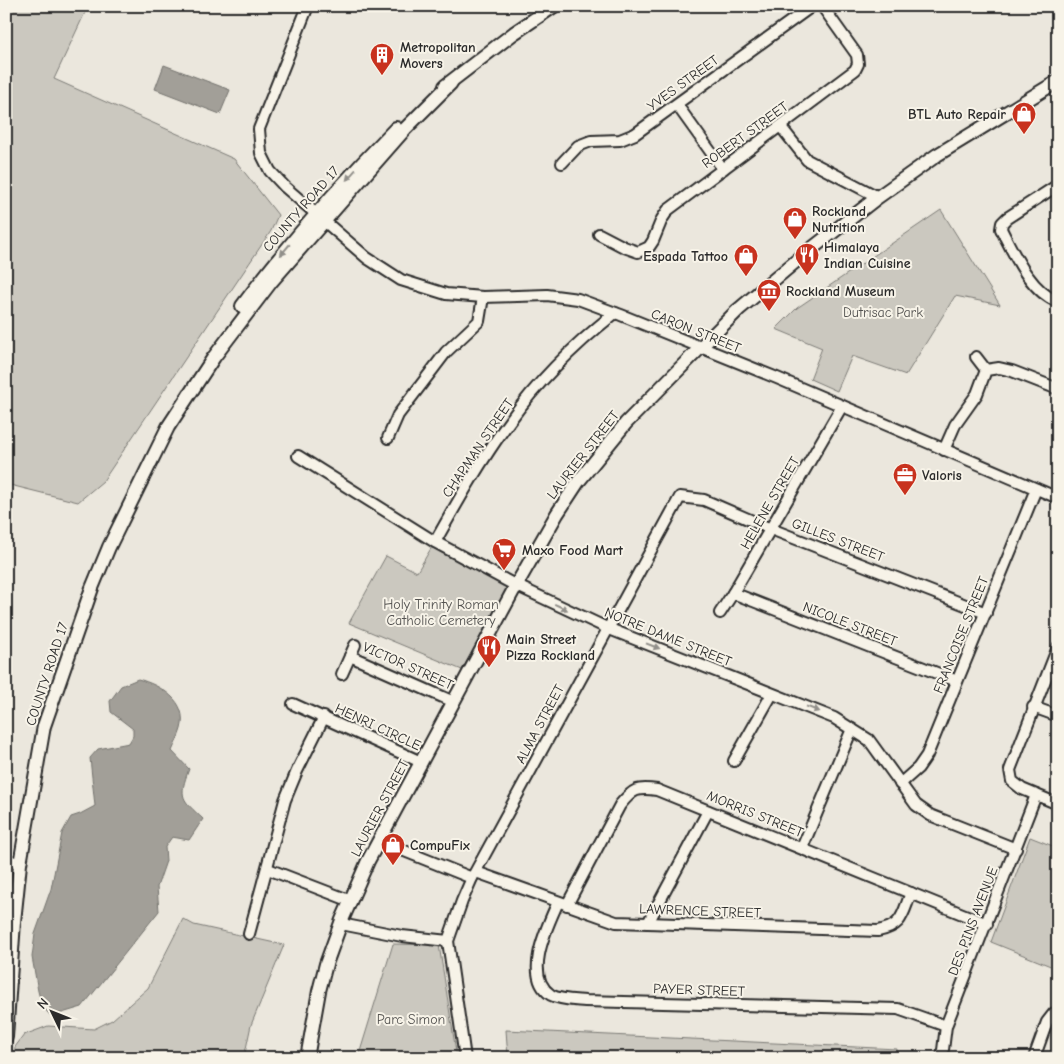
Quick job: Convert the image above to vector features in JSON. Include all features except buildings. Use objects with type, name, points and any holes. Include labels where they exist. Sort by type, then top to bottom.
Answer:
[{"type":"main road","name":"COUNTY ROAD 17","points":[[6,1037],[20,864],[44,726],[92,588],[128,507],[168,427],[232,320],[276,261],[320,217],[396,127],[423,102],[451,83],[514,33],[554,6]]},
{"type":"main road","name":"LAURIER STREET","points":[[307,1058],[320,984],[350,901],[373,852],[516,586],[557,514],[578,482],[626,422],[752,298],[801,257],[878,197],[937,155],[1058,81]]},
{"type":"street","name":"CARON STREET","points":[[308,6],[259,129],[261,152],[270,171],[367,258],[401,280],[446,294],[483,297],[547,295],[578,299],[842,406],[1058,498]]},
{"type":"street","name":"YVES STREET","points":[[562,163],[578,146],[591,141],[620,140],[635,134],[812,6]]},
{"type":"street","name":"ROBERT STREET","points":[[599,234],[638,252],[649,247],[668,210],[855,70],[858,64],[857,55],[822,6]]},
{"type":"street","points":[[677,105],[723,169]]},
{"type":"street","points":[[781,127],[806,160],[878,197]]},
{"type":"street","points":[[1058,185],[1007,218],[1002,223],[1001,229],[1028,276],[1038,288],[1052,300],[1058,302]]},
{"type":"street","points":[[388,438],[398,415],[446,352],[479,321],[483,297]]},
{"type":"street","name":"CHAPMAN STREET","points":[[435,542],[474,474],[509,421],[541,382],[614,313]]},
{"type":"street","points":[[976,357],[986,370]]},
{"type":"street","points":[[986,370],[998,368],[1012,371],[1058,389]]},
{"type":"street","points":[[944,450],[955,425],[977,394],[986,370]]},
{"type":"street","name":"HELENE STREET","points":[[720,613],[842,406]]},
{"type":"street","name":"NOTRE DAME STREET","points":[[298,456],[435,542],[516,586],[608,628],[834,718],[869,740],[916,806],[930,815],[1016,849]]},
{"type":"street","name":"FRANCOISE STREET","points":[[900,784],[918,768],[927,755],[1036,488]]},
{"type":"street","name":"GILLES STREET","points":[[680,497],[704,500],[771,529],[986,613]]},
{"type":"street","name":"ALMA STREET","points":[[448,941],[462,901],[474,875],[680,497]]},
{"type":"street","name":"NICOLE STREET","points":[[733,593],[957,681]]},
{"type":"street","name":"VICTOR STREET","points":[[342,674],[355,645]]},
{"type":"street","points":[[1058,646],[1010,770],[1012,781],[1022,789],[1058,804]]},
{"type":"street","name":"VICTOR STREET","points":[[350,656],[454,702]]},
{"type":"street","points":[[734,761],[772,694]]},
{"type":"street","name":"HENRI CIRCLE","points":[[293,704],[421,762]]},
{"type":"street","points":[[1033,707],[1058,716]]},
{"type":"street","name":"HENRI CIRCLE","points":[[249,934],[285,800],[297,770],[324,717]]},
{"type":"street","points":[[802,848],[852,729]]},
{"type":"street","name":"MORRIS STREET","points":[[562,903],[620,805],[630,793],[642,788],[657,790],[987,924]]},
{"type":"street","name":"DES PINS AVENUE","points":[[942,1058],[946,1026],[1036,795]]},
{"type":"street","points":[[648,923],[708,811]]},
{"type":"street","name":"LAWRENCE STREET","points":[[397,848],[616,922],[878,930],[891,928],[900,920],[911,893]]},
{"type":"street","points":[[6,859],[20,864]]},
{"type":"street","points":[[268,869],[350,901]]},
{"type":"street","name":"PAYER STREET","points":[[562,903],[547,926],[538,955],[537,970],[542,985],[551,995],[566,999],[585,1000],[898,1009],[946,1026]]},
{"type":"street","points":[[341,924],[402,936],[448,941],[465,1058]]},
{"type":"street","points":[[1034,1058],[1047,1022],[1054,1013],[1058,1012]]},
{"type":"green space","points":[[6,6],[88,6],[54,79],[234,159],[278,215],[271,231],[103,481],[78,502],[6,484]]},
{"type":"green space","name":"Dutrisac Park","points":[[941,210],[1000,305],[955,296],[906,375],[852,356],[837,391],[810,379],[822,348],[776,329],[797,308]]},
{"type":"green space","name":"Holy Trinity Roman Catholic Cemetery","points":[[433,545],[508,586],[462,670],[349,623],[386,556],[417,572]]},
{"type":"green space","points":[[1030,837],[1058,848],[1058,969],[991,942]]},
{"type":"green space","points":[[183,919],[194,925],[284,945],[251,1025],[244,1058],[14,1058],[15,1047],[24,1035],[48,1026],[94,1029],[112,1020],[148,988]]},
{"type":"green space","name":"Parc Simon","points":[[393,944],[439,945],[457,1058],[358,1058]]},
{"type":"green space","points":[[506,1030],[897,1049],[896,1058],[508,1058]]},
{"type":"shaded area","points":[[164,65],[230,90],[220,114],[155,89]]},
{"type":"shaded area","points":[[138,679],[163,690],[177,702],[181,710],[181,729],[172,751],[189,769],[183,792],[186,802],[203,819],[189,840],[172,837],[165,847],[166,861],[157,887],[159,911],[82,1007],[50,1015],[42,1006],[38,991],[32,957],[35,934],[51,889],[62,833],[71,817],[95,806],[90,758],[98,749],[129,743],[133,736],[133,729],[111,712],[110,701],[121,686]]},
{"type":"place","name":"Metropolitan Movers","points":[[382,76]]},
{"type":"place","name":"BTL Auto Repair","points":[[1024,135]]},
{"type":"place","name":"Rockland Nutrition","points":[[795,240]]},
{"type":"place","name":"Himalaya Indian Cuisine","points":[[807,276]]},
{"type":"place","name":"Espada Tattoo","points":[[746,277]]},
{"type":"place","name":"Rockland Museum","points":[[769,312]]},
{"type":"place","name":"Valoris","points":[[905,496]]},
{"type":"place","name":"Maxo Food Mart","points":[[504,571]]},
{"type":"place","name":"Main Street Pizza Rockland","points":[[489,668]]},
{"type":"place","name":"CompuFix","points":[[393,866]]}]
